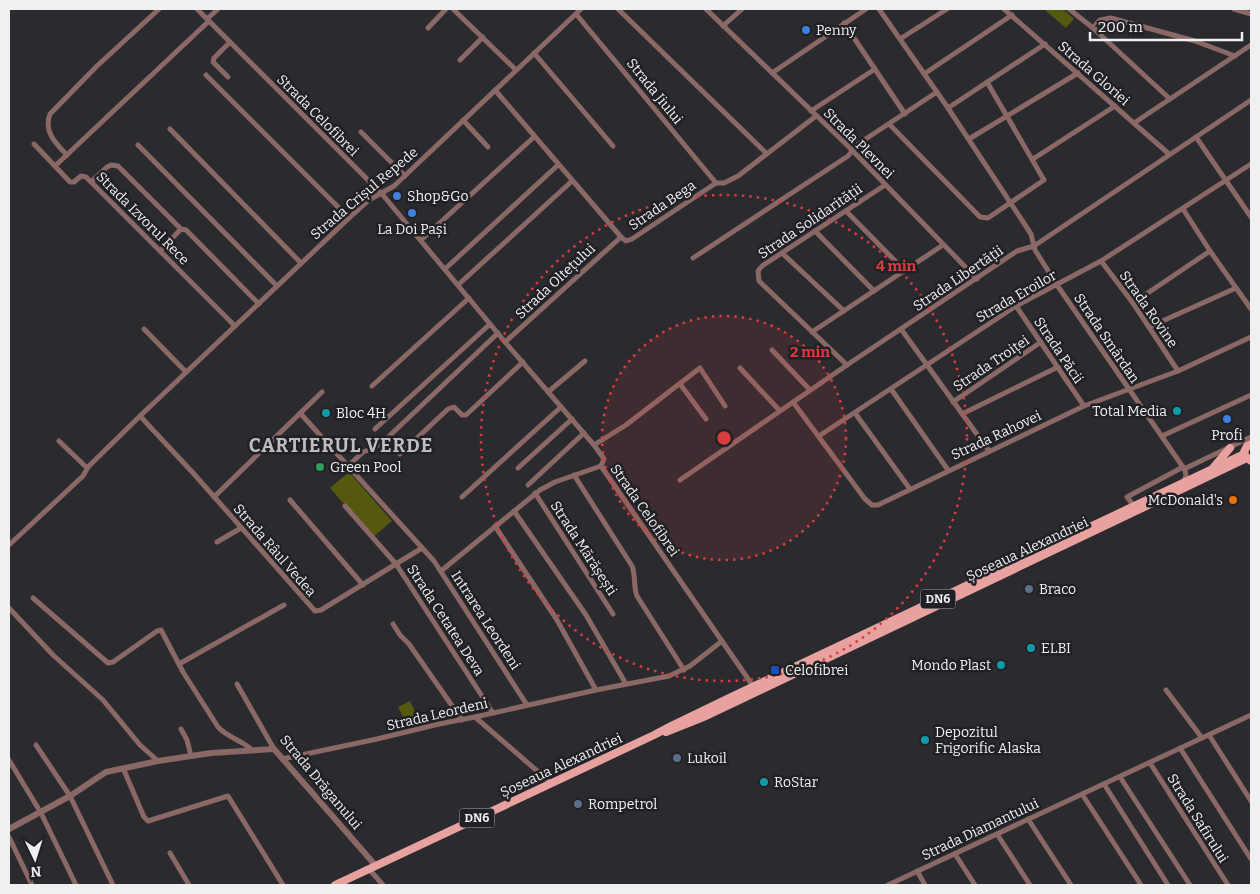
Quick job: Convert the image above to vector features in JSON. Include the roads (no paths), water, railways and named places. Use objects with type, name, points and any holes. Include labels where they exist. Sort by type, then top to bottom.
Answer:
[{"type":"main road","name":"DN6","points":[[1247,458],[1246,448],[1251,444]]},
{"type":"main road","points":[[1212,469],[1230,448]]},
{"type":"main road","name":"Șoseaua Alexandriei","points":[[372,868],[1212,469],[1247,458]]},
{"type":"main road","name":"Șoseaua Alexandriei","points":[[654,735],[673,730],[706,716],[1247,458]]},
{"type":"main road","name":"DN6","points":[[335,885],[372,868]]},
{"type":"street","points":[[67,155],[50,135],[47,123],[50,114],[97,66],[159,9]]},
{"type":"street","name":"Strada Celofibrei","points":[[197,9],[382,194],[505,342],[594,445],[604,459],[601,466],[753,686]]},
{"type":"street","points":[[55,166],[218,9]]},
{"type":"street","points":[[428,28],[446,9]]},
{"type":"street","points":[[453,9],[516,70]]},
{"type":"street","name":"Strada Crișul Repede","points":[[9,545],[83,476],[88,467],[140,416],[349,218],[369,200],[394,186],[582,9]]},
{"type":"street","points":[[618,9],[766,153]]},
{"type":"street","name":"Strada Plevnei","points":[[707,9],[852,150],[977,279]]},
{"type":"street","points":[[723,26],[742,9]]},
{"type":"street","points":[[772,73],[866,9]]},
{"type":"street","name":"Strada Smârdan","points":[[878,9],[948,108],[1011,203],[1031,234],[1037,254],[1057,285],[1184,468]]},
{"type":"street","points":[[900,39],[947,9]]},
{"type":"street","name":"Strada Gloriei","points":[[1004,9],[1169,154]]},
{"type":"street","points":[[1069,9],[1093,28],[1170,99]]},
{"type":"street","points":[[1234,9],[1251,14]]},
{"type":"street","name":"Strada Jiului","points":[[576,14],[716,183]]},
{"type":"street","points":[[924,74],[1012,15]]},
{"type":"street","points":[[1093,28],[1100,20],[1111,18],[1195,41],[1235,56]]},
{"type":"street","points":[[844,23],[905,114]]},
{"type":"street","points":[[460,60],[483,37]]},
{"type":"street","points":[[228,77],[213,62],[214,58],[230,42]]},
{"type":"street","points":[[948,108],[1045,44]]},
{"type":"street","points":[[1134,123],[1251,45]]},
{"type":"street","points":[[534,53],[613,146]]},
{"type":"street","points":[[811,111],[875,69]]},
{"type":"street","points":[[969,140],[1078,73]]},
{"type":"street","points":[[206,75],[349,218]]},
{"type":"street","points":[[890,124],[980,217],[988,218],[1043,182],[1044,177],[987,82]]},
{"type":"street","points":[[495,90],[621,237]]},
{"type":"street","points":[[693,258],[848,156],[858,144],[937,92]]},
{"type":"street","name":"Strada Libertății","points":[[680,480],[1017,251],[1034,246],[1251,100]]},
{"type":"street","points":[[1033,159],[1115,106]]},
{"type":"street","name":"Strada Bega","points":[[621,237],[626,241],[632,239],[716,183],[724,183],[738,176],[816,116]]},
{"type":"street","points":[[463,120],[488,147]]},
{"type":"street","points":[[170,129],[301,263]]},
{"type":"street","points":[[360,132],[405,176]]},
{"type":"street","points":[[421,240],[534,136]]},
{"type":"street","points":[[1196,137],[1251,216]]},
{"type":"street","name":"Strada Izvorul Rece","points":[[34,144],[70,182],[74,182],[83,176],[91,182],[235,326]]},
{"type":"street","points":[[138,144],[277,286]]},
{"type":"street","name":"Strada Eroilor","points":[[820,436],[1016,306],[1101,260],[1251,164]]},
{"type":"street","points":[[91,182],[111,165],[118,166],[181,229],[186,230],[258,304]]},
{"type":"street","points":[[444,269],[558,165]]},
{"type":"street","points":[[458,285],[572,181]]},
{"type":"street","name":"Strada Solidarității","points":[[847,365],[758,278],[758,271],[885,185]]},
{"type":"street","points":[[1183,209],[1251,309]]},
{"type":"street","points":[[846,210],[905,271]]},
{"type":"street","points":[[160,251],[181,229]]},
{"type":"street","points":[[815,231],[874,292]]},
{"type":"street","name":"Strada Oltețului","points":[[505,342],[621,237]]},
{"type":"street","points":[[812,332],[943,245]]},
{"type":"street","points":[[1133,303],[1210,251]]},
{"type":"street","points":[[782,253],[844,311]]},
{"type":"street","name":"Strada Rovine","points":[[1101,260],[1133,303],[1178,371]]},
{"type":"street","points":[[1149,327],[1236,288]]},
{"type":"street","points":[[372,386],[469,298]]},
{"type":"street","name":"Strada Păcii","points":[[1016,306],[1084,406]]},
{"type":"street","points":[[375,429],[490,324]]},
{"type":"street","points":[[144,329],[186,372]]},
{"type":"street","points":[[900,329],[989,451]]},
{"type":"street","points":[[347,467],[363,452],[381,444],[498,333]]},
{"type":"street","name":"Strada Rahovei","points":[[793,402],[865,499],[872,505],[878,504],[1084,406],[1178,371],[1251,337]]},
{"type":"street","name":"Strada Troiței","points":[[953,402],[1041,342]]},
{"type":"street","points":[[772,350],[810,390]]},
{"type":"street","points":[[548,392],[585,361]]},
{"type":"street","points":[[400,454],[450,407],[456,408],[462,415],[466,415],[523,362]]},
{"type":"street","points":[[962,414],[1058,367]]},
{"type":"street","points":[[594,445],[626,425],[700,368],[725,406]]},
{"type":"street","points":[[740,368],[780,411]]},
{"type":"street","points":[[680,384],[706,419]]},
{"type":"street","points":[[891,389],[948,470]]},
{"type":"street","points":[[214,498],[322,392]]},
{"type":"street","points":[[1162,436],[1251,395]]},
{"type":"street","points":[[462,497],[561,407]]},
{"type":"street","name":"Intrarea Leordeni","points":[[300,413],[441,571],[527,705]]},
{"type":"street","points":[[855,413],[910,489]]},
{"type":"street","name":"Strada Râul Vedea","points":[[140,416],[312,609],[315,611],[322,610],[363,585]]},
{"type":"street","points":[[518,468],[572,419]]},
{"type":"street","points":[[528,484],[584,433]]},
{"type":"street","points":[[1134,506],[1128,497],[1184,468],[1251,438]]},
{"type":"street","points":[[59,441],[88,467]]},
{"type":"street","name":"Strada Mărășești","points":[[441,571],[495,526],[549,485],[601,466]]},
{"type":"street","points":[[1183,483],[1186,476],[1184,468]]},
{"type":"street","name":"Strada Mărășești","points":[[574,475],[632,566],[637,596],[684,670]]},
{"type":"street","name":"Strada Mărășești","points":[[536,494],[613,614]]},
{"type":"street","points":[[290,500],[363,585],[422,548]]},
{"type":"street","name":"Strada Cetatea Deva","points":[[344,506],[396,564],[493,713]]},
{"type":"street","points":[[514,511],[586,615],[626,684]]},
{"type":"street","points":[[495,526],[556,620],[596,690]]},
{"type":"street","points":[[217,542],[241,528]]},
{"type":"street","points":[[33,598],[108,664],[161,630],[183,672],[221,730],[242,742],[251,750]]},
{"type":"street","points":[[179,664],[284,605]]},
{"type":"street","points":[[9,608],[52,655],[102,700],[140,745],[158,761]]},
{"type":"street","points":[[393,624],[400,635],[410,644],[462,720]]},
{"type":"street","name":"Strada Leordeni","points":[[282,759],[596,690],[669,676],[684,670],[722,641]]},
{"type":"street","name":"Strada Drăganului","points":[[237,684],[274,749],[372,868]]},
{"type":"street","points":[[1166,690],[1202,738]]},
{"type":"street","name":"Strada Diamantului","points":[[888,885],[1251,715]]},
{"type":"street","points":[[475,717],[551,784]]},
{"type":"street","points":[[181,728],[187,740],[191,756]]},
{"type":"street","points":[[1209,735],[1251,800]]},
{"type":"street","points":[[36,745],[70,796],[113,885]]},
{"type":"street","points":[[1180,748],[1251,859]]},
{"type":"street","points":[[10,826],[41,813],[70,796],[101,774],[122,768],[191,756],[274,749]]},
{"type":"street","points":[[9,760],[41,813],[76,885]]},
{"type":"street","name":"Strada Safirului","points":[[1150,763],[1228,885]]},
{"type":"street","points":[[122,768],[144,817],[148,821],[228,796],[283,885]]},
{"type":"street","points":[[1120,777],[1190,885]]},
{"type":"street","points":[[1104,784],[1168,885]]},
{"type":"street","points":[[1082,794],[1140,885]]},
{"type":"street","points":[[1028,819],[1071,885]]},
{"type":"street","points":[[997,834],[1030,885]]},
{"type":"street","points":[[9,836],[32,885]]},
{"type":"street","points":[[170,853],[189,885]]},
{"type":"street","points":[[955,854],[975,885]]},
{"type":"street","points":[[372,868],[383,885]]},
{"type":"street","points":[[917,871],[926,885]]},
{"type":"street","points":[[900,879],[904,885]]},
{"type":"place","name":"Penny","points":[[806,30]]},
{"type":"place","name":"Shop&Go","points":[[397,196]]},
{"type":"place","name":"La Doi Pași","points":[[412,213]]},
{"type":"place","name":"Total Media","points":[[1177,411]]},
{"type":"place","name":"Bloc 4H","points":[[326,413]]},
{"type":"place","name":"Profi","points":[[1227,419]]},
{"type":"place","name":"Green Pool","points":[[320,467]]},
{"type":"place","name":"McDonald's","points":[[1233,500]]},
{"type":"place","name":"Braco","points":[[1029,589]]},
{"type":"place","name":"ELBI","points":[[1031,648]]},
{"type":"place","name":"Mondo Plast","points":[[1001,665]]},
{"type":"place","name":"Celofibrei","points":[[775,670]]},
{"type":"place","name":"Depozitul Frigorific Alaska","points":[[925,740]]},
{"type":"place","name":"Lukoil","points":[[677,758]]},
{"type":"place","name":"RoStar","points":[[764,782]]},
{"type":"place","name":"Rompetrol","points":[[578,804]]},
{"type":"district","name":"CARTIERUL VERDE","points":[[341,445]]}]
